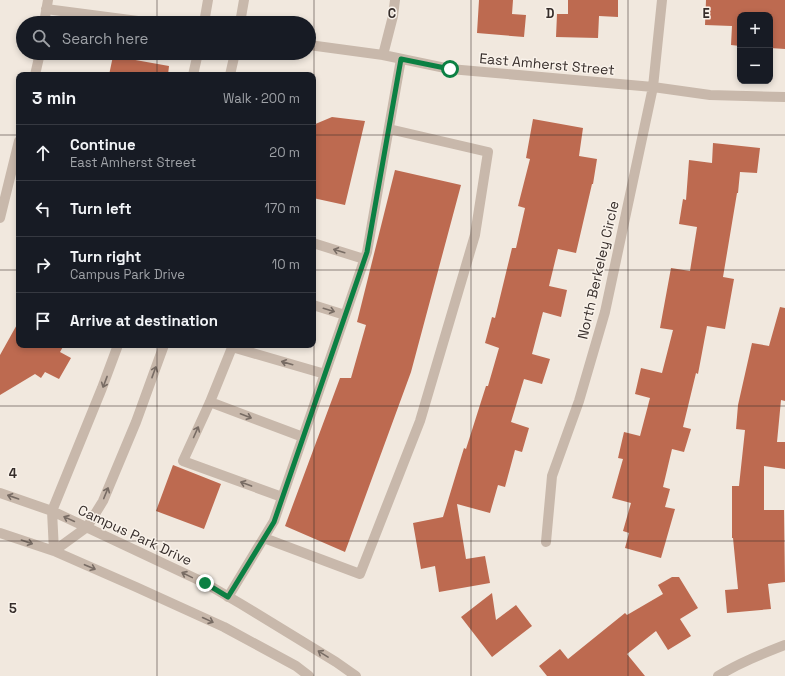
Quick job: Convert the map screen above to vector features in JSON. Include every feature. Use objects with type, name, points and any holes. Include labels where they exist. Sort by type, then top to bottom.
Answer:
[{"type":"street","points":[[205,16],[208,0]]},
{"type":"street","points":[[241,16],[244,0]]},
{"type":"street","points":[[383,55],[393,16],[395,0]]},
{"type":"street","name":"North Berkeley Circle","points":[[546,542],[552,476],[579,401],[605,312],[653,87],[662,0]]},
{"type":"street","points":[[45,16],[47,4],[115,16]]},
{"type":"street","name":"East Amherst Street","points":[[316,46],[383,55],[450,69],[653,87],[710,95],[785,97]]},
{"type":"street","points":[[228,597],[274,522],[367,252],[401,59]]},
{"type":"street","points":[[36,72],[38,60]]},
{"type":"street","points":[[194,72],[196,60]]},
{"type":"street","points":[[231,72],[233,60]]},
{"type":"street","points":[[264,538],[360,574],[420,421],[475,235],[488,152],[388,129]]},
{"type":"street","points":[[0,218],[16,153]]},
{"type":"street","points":[[316,244],[364,259]]},
{"type":"street","points":[[316,306],[345,315]]},
{"type":"street","points":[[54,552],[52,511],[117,348]]},
{"type":"street","points":[[54,552],[87,527],[103,501],[136,422],[163,348]]},
{"type":"street","points":[[231,348],[210,402],[183,461],[282,497]]},
{"type":"street","points":[[239,348],[325,374]]},
{"type":"street","points":[[210,402],[303,437]]},
{"type":"street","name":"Campus Park Drive","points":[[0,493],[52,511],[205,583],[330,658],[356,676]]},
{"type":"street","points":[[0,533],[54,552],[224,627],[296,666],[309,676]]},
{"type":"street","points":[[718,676],[760,654],[785,645]]},
{"type":"building","points":[[479,0],[513,0],[512,14],[526,15],[524,37],[477,33]]},
{"type":"building","points":[[568,0],[618,0],[618,17],[599,16],[598,38],[556,37],[557,14],[568,14]]},
{"type":"building","points":[[706,0],[785,0],[785,49],[773,48],[773,12],[737,12],[737,46],[731,45],[732,26],[705,25]]},
{"type":"building","points":[[112,60],[135,60],[169,66],[168,72],[110,72]]},
{"type":"building","points":[[332,117],[365,121],[345,205],[316,199],[316,124]]},
{"type":"building","points":[[533,119],[583,128],[579,156],[597,159],[593,184],[576,253],[558,249],[549,286],[567,290],[561,317],[543,312],[532,354],[550,359],[542,384],[524,379],[511,422],[529,428],[522,452],[515,450],[505,487],[498,485],[490,513],[457,504],[466,559],[485,556],[490,583],[439,592],[435,566],[421,569],[413,523],[443,517],[464,448],[466,449],[486,386],[488,386],[499,348],[485,343],[492,317],[495,318],[512,248],[516,248],[525,208],[518,206],[530,159],[526,158]]},
{"type":"building","points":[[713,143],[760,148],[757,173],[740,172],[738,193],[723,277],[734,279],[725,329],[707,326],[698,374],[696,373],[683,427],[691,429],[684,452],[672,449],[663,487],[670,489],[665,507],[675,509],[661,558],[625,548],[629,533],[623,531],[631,503],[612,498],[623,459],[618,458],[624,432],[640,436],[650,398],[635,394],[641,368],[662,373],[673,330],[660,328],[671,268],[690,271],[697,227],[679,224],[683,199],[686,200],[689,160],[712,163]]},
{"type":"building","points":[[395,170],[461,185],[411,372],[345,552],[285,526],[340,378],[351,378],[366,325],[357,322]]},
{"type":"building","points":[[780,307],[785,308],[785,401],[781,400],[777,442],[785,442],[785,469],[764,466],[764,510],[784,510],[785,582],[768,584],[771,609],[727,613],[725,590],[738,589],[732,538],[732,486],[739,486],[745,430],[736,429],[738,405],[752,343],[769,346]]},
{"type":"building","points":[[16,326],[16,348],[62,348],[60,352],[71,358],[59,379],[45,372],[41,378],[35,374],[0,395],[0,355]]},
{"type":"building","points":[[173,465],[221,484],[204,529],[156,511]]},
{"type":"building","points":[[672,577],[679,577],[698,608],[680,619],[691,636],[668,650],[656,631],[627,654],[645,676],[547,676],[539,666],[560,649],[568,659],[625,613],[627,615],[663,594],[658,585]]},
{"type":"building","points":[[492,593],[496,620],[516,605],[532,626],[492,657],[461,617]]},
{"type":"route","points":[[205,583],[228,597],[274,522],[367,252],[401,59],[450,69]]}]
